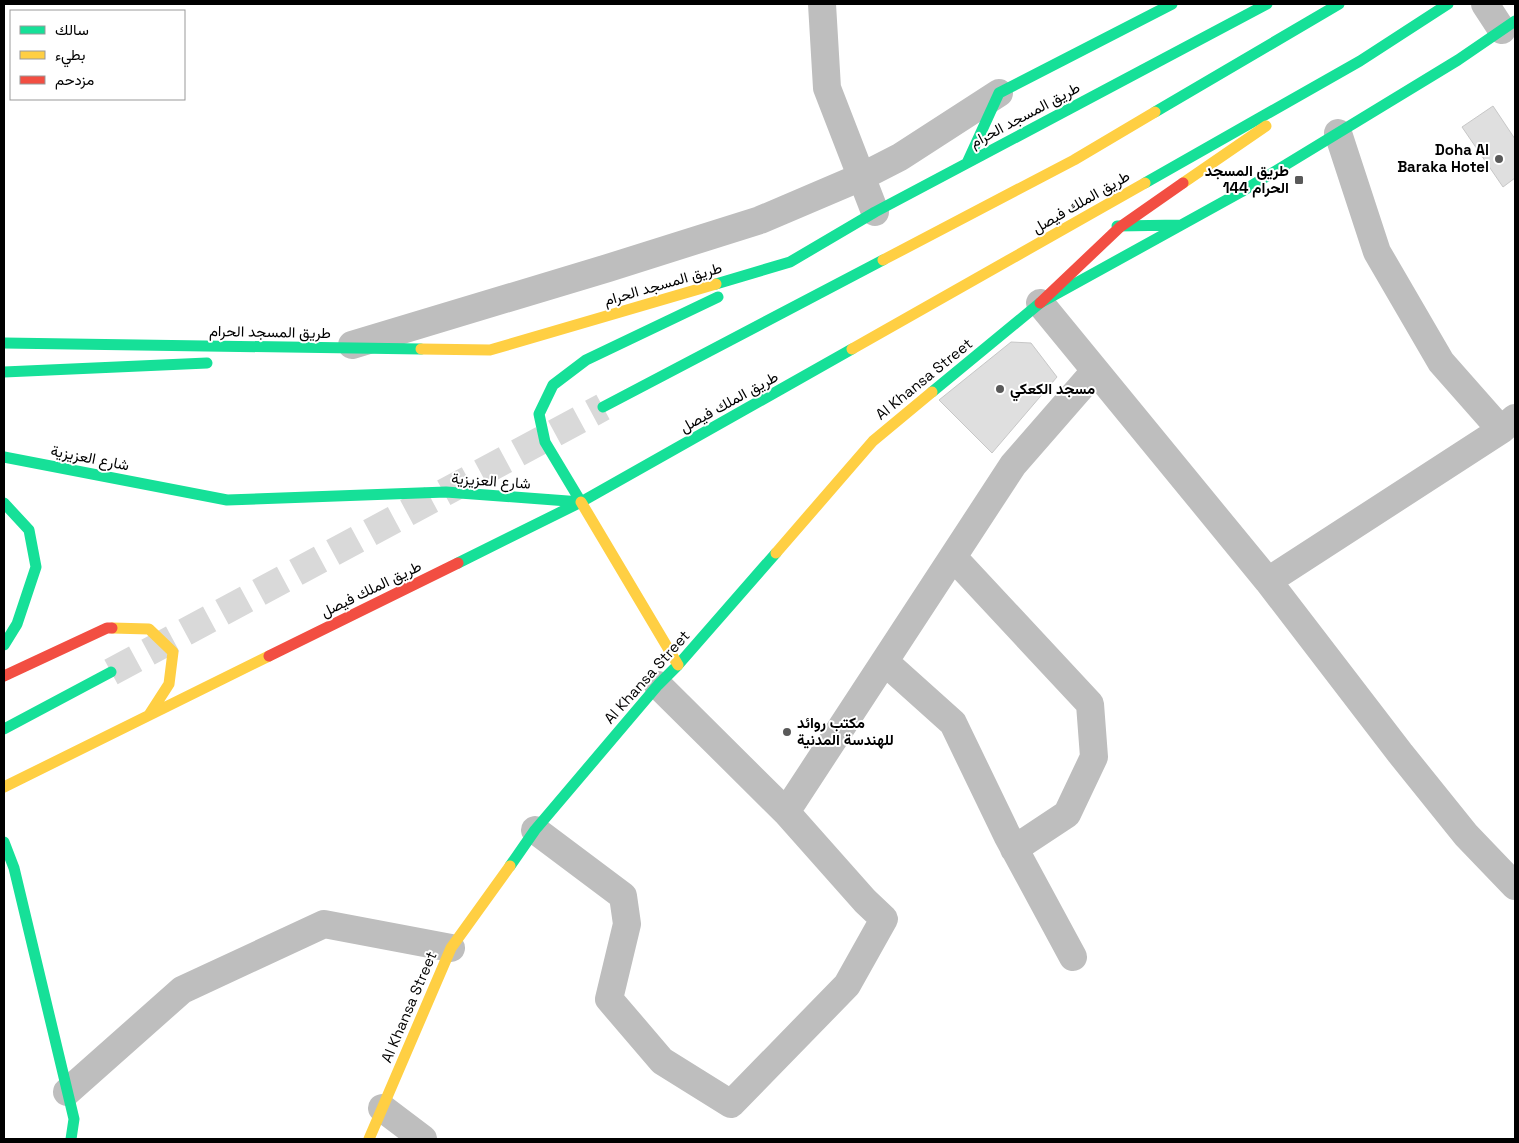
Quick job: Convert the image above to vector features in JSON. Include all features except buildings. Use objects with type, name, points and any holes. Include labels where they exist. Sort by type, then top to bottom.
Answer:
[{"type":"main road","points":[[968,163],[1000,93],[1172,4]]},
{"type":"main road","name":"طريق المسجد الحرام","points":[[4,343],[490,350],[790,262],[875,212],[1267,4]]},
{"type":"main road","points":[[603,407],[1074,160],[1339,4]]},
{"type":"main road","name":"طريق الملك فيصل","points":[[4,787],[581,502],[1360,61],[1448,4]]},
{"type":"main road","points":[[1040,303],[1241,192],[1458,60],[1509,26]]},
{"type":"main road","points":[[1040,303],[1120,227],[1360,61]]},
{"type":"main road","points":[[1078,221],[1120,227],[1181,225]]},
{"type":"main road","points":[[678,665],[546,442],[539,414],[553,385],[586,360],[790,262]]},
{"type":"main road","name":"Al Khansa Street","points":[[369,1139],[451,948],[535,830],[658,685],[678,665],[873,440],[1040,303]]},
{"type":"main road","points":[[302,358],[490,350]]},
{"type":"main road","points":[[4,372],[222,362]]},
{"type":"main road","name":"شارع العزيزية","points":[[4,457],[227,500],[446,492],[581,502]]},
{"type":"main road","points":[[4,504],[29,530],[36,566],[17,624],[4,646]]},
{"type":"main road","points":[[4,676],[107,628],[149,629],[173,652],[169,684],[150,715]]},
{"type":"main road","points":[[4,729],[111,672]]},
{"type":"main road","points":[[4,842],[14,868],[74,1119],[70,1139]]},
{"type":"street","points":[[822,4],[827,88],[875,212]]},
{"type":"street","points":[[1485,4],[1509,26]]},
{"type":"street","points":[[344,348],[760,220],[861,177],[900,156],[1000,93]]},
{"type":"street","points":[[1268,581],[1508,424],[1441,362],[1376,252],[1338,133]]},
{"type":"street","points":[[1040,303],[1268,581],[1466,835],[1515,886]]},
{"type":"street","points":[[786,812],[1013,465],[1095,371]]},
{"type":"street","points":[[953,557],[1090,704],[1094,757],[1067,814],[1014,849]]},
{"type":"street","points":[[884,662],[953,723],[1014,849],[1073,957]]},
{"type":"street","points":[[535,830],[624,896],[627,924],[609,999],[662,1061],[731,1104],[847,985],[884,919],[786,812],[658,685]]},
{"type":"street","points":[[67,1092],[182,990],[324,924],[451,948]]},
{"type":"street","points":[[382,1108],[423,1139]]},
{"type":"tunnel","points":[[111,672],[603,407]]},
{"type":"traffic: fast","points":[[967,163],[999,93],[1172,4]]},
{"type":"traffic: fast","points":[[716,284],[790,262],[875,212],[1267,4]]},
{"type":"traffic: fast","points":[[1155,112],[1339,4]]},
{"type":"traffic: fast","points":[[1145,183],[1360,61],[1448,4]]},
{"type":"traffic: fast","points":[[932,392],[1040,303],[1241,192],[1458,60],[1515,21]]},
{"type":"traffic: fast","points":[[1117,226],[1181,225]]},
{"type":"traffic: fast","points":[[603,407],[883,260]]},
{"type":"traffic: fast","points":[[581,502],[545,442],[539,414],[553,385],[586,360],[718,297]]},
{"type":"traffic: fast","points":[[4,343],[421,349]]},
{"type":"traffic: fast","points":[[458,563],[581,502],[852,349]]},
{"type":"traffic: fast","points":[[4,372],[207,363]]},
{"type":"traffic: fast","points":[[4,457],[227,500],[446,492],[581,502]]},
{"type":"traffic: fast","points":[[4,503],[29,530],[36,567],[17,624],[4,645]]},
{"type":"traffic: fast","points":[[510,866],[535,830],[658,685],[678,665],[776,553]]},
{"type":"traffic: fast","points":[[4,729],[111,672]]},
{"type":"traffic: fast","points":[[4,842],[14,868],[74,1119],[71,1139]]},
{"type":"traffic: slow","points":[[883,260],[1074,160],[1155,112]]},
{"type":"traffic: slow","points":[[1183,183],[1266,126]]},
{"type":"traffic: slow","points":[[852,349],[1145,183]]},
{"type":"traffic: slow","points":[[421,349],[490,350],[716,284]]},
{"type":"traffic: slow","points":[[776,553],[873,441],[932,392]]},
{"type":"traffic: slow","points":[[581,502],[678,665]]},
{"type":"traffic: slow","points":[[112,628],[149,629],[173,652],[169,684],[149,715]]},
{"type":"traffic: slow","points":[[4,787],[269,656]]},
{"type":"traffic: slow","points":[[369,1139],[451,948],[510,866]]},
{"type":"traffic: jam","points":[[1040,303],[1120,227],[1183,183]]},
{"type":"traffic: jam","points":[[269,656],[458,563]]},
{"type":"traffic: jam","points":[[4,676],[107,628],[112,628]]},
{"type":"place","name":"Doha Al Baraka Hotel","points":[[1499,159]]},
{"type":"place","name":"طريق المسجد الحرام 144","points":[[1299,180]]},
{"type":"place","name":"مسجد الكعكي","points":[[1000,389]]},
{"type":"place","name":"مكتب روائد للهندسة المدنية","points":[[787,732]]}]
